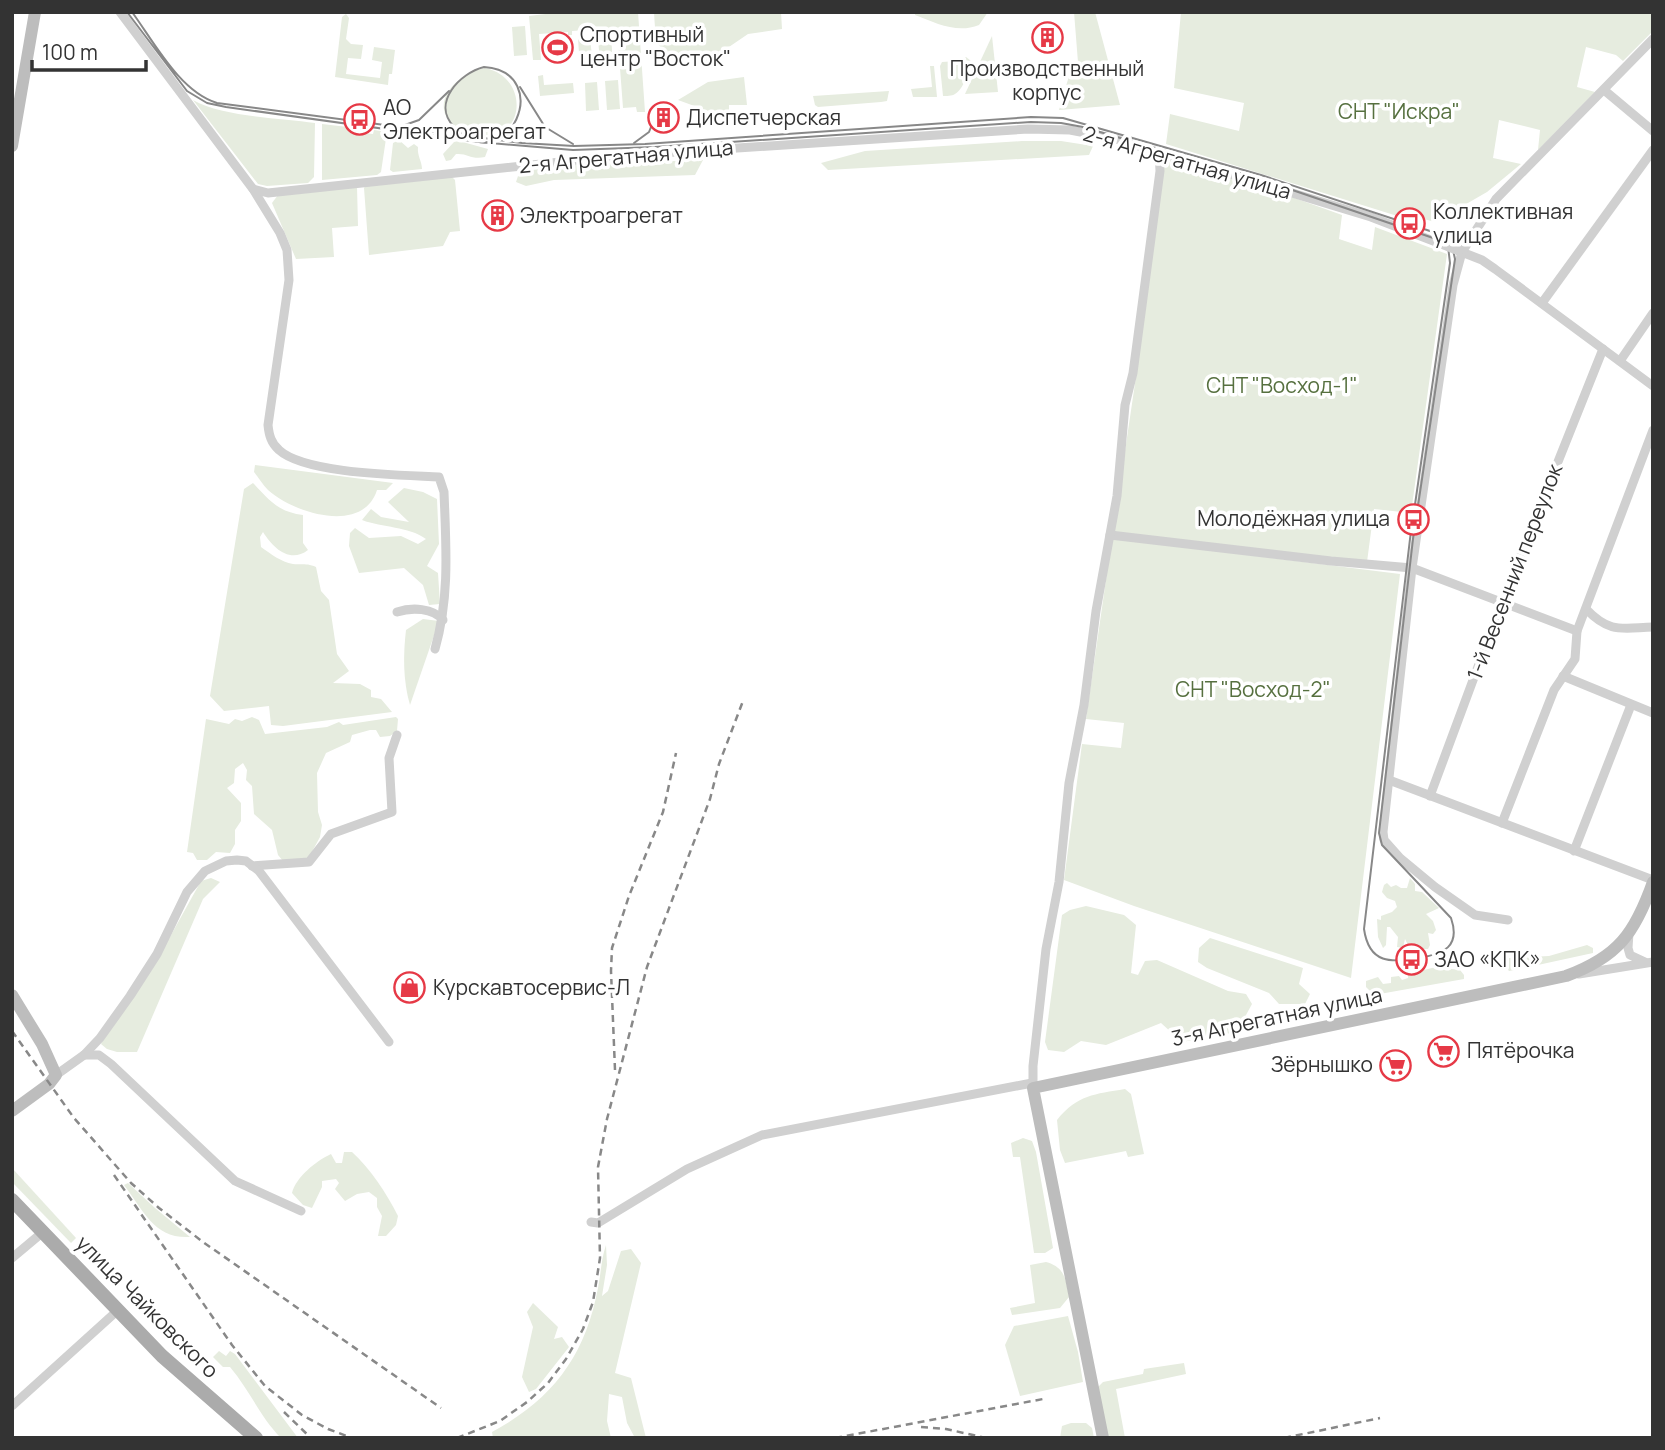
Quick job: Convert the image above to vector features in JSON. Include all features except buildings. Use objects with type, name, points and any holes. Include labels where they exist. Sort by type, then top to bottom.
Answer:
[{"type":"main road","name":"улица Чайковского","points":[[12,1200],[172,1365],[256,1438]]},
{"type":"street","points":[[12,146],[35,12]]},
{"type":"street","points":[[120,12],[253,189],[281,233],[288,250],[290,266],[269,410],[268,425],[272,441],[277,448],[297,461],[381,474],[439,477],[444,492],[446,599],[435,649]]},
{"type":"street","points":[[1508,920],[1475,915],[1435,887],[1384,840],[1412,568],[1443,349],[1461,252],[1496,199],[1653,39]]},
{"type":"street","points":[[1604,89],[1653,131]]},
{"type":"street","name":"2-я Агрегатная улица","points":[[253,189],[268,193],[616,156],[1028,130],[1070,130],[1112,138],[1371,217],[1461,252],[1488,264],[1653,386]]},
{"type":"street","points":[[1542,303],[1653,150]]},
{"type":"street","points":[[1103,1438],[1033,1085],[1046,949],[1059,882],[1069,783],[1117,496],[1125,405],[1133,373],[1160,171],[1159,152]]},
{"type":"street","points":[[1620,361],[1653,313]]},
{"type":"street","name":"1-й Весенний переулок","points":[[1430,796],[1502,602],[1604,349]]},
{"type":"street","points":[[1502,823],[1554,691],[1575,659],[1577,631],[1653,430]]},
{"type":"street","points":[[1110,535],[1412,568],[1577,631]]},
{"type":"street","points":[[397,612],[418,609],[440,616],[443,620]]},
{"type":"street","points":[[1586,609],[1605,624],[1625,630],[1653,627]]},
{"type":"street","points":[[1563,676],[1653,713]]},
{"type":"street","points":[[1574,851],[1631,705]]},
{"type":"street","points":[[252,866],[309,862],[331,834],[392,813],[390,758],[397,735]]},
{"type":"street","points":[[1389,780],[1653,881],[1643,911],[1629,933],[1602,960],[1566,976]]},
{"type":"street","points":[[12,1111],[84,1055],[100,1038],[147,970],[181,904],[200,877],[205,871],[226,861],[246,861],[259,871],[389,1042]]},
{"type":"street","points":[[1629,933],[1630,954],[1642,962],[1651,962]]},
{"type":"street","name":"3-я Агрегатная улица","points":[[1033,1085],[1566,976],[1651,962]]},
{"type":"street","points":[[12,995],[42,1044],[56,1075]]},
{"type":"street","points":[[84,1055],[99,1055],[111,1064],[235,1181],[301,1211]]},
{"type":"street","points":[[591,1223],[598,1223],[687,1168],[762,1135],[1033,1085]]},
{"type":"street","points":[[12,1258],[43,1231]]},
{"type":"street","points":[[12,1406],[117,1311]]},
{"type":"green space","points":[[562,12],[638,12],[645,112],[637,112],[636,107],[623,108],[617,28],[572,31],[572,35],[568,35],[568,32],[539,34],[541,60],[533,60],[529,16]]},
{"type":"green space","points":[[654,12],[781,12],[782,29],[748,34],[704,64],[695,52],[673,54],[661,48],[656,34]]},
{"type":"green space","points":[[915,12],[988,12],[979,25],[955,28],[915,15]]},
{"type":"green space","points":[[1074,12],[1095,12],[1120,105],[1059,110],[1069,76],[1079,75]]},
{"type":"green space","name":"СНТ \"Искра\"","points":[[1181,12],[1653,12],[1653,31],[1623,61],[1616,55],[1586,47],[1577,87],[1595,92],[1538,150],[1540,130],[1499,120],[1493,158],[1521,164],[1487,192],[1435,222],[1409,215],[1407,219],[1166,144],[1170,114],[1239,131],[1244,103],[1174,88]]},
{"type":"green space","points":[[346,14],[349,18],[346,39],[351,44],[363,45],[361,59],[348,58],[346,74],[380,78],[382,62],[372,60],[374,47],[395,50],[388,85],[335,77],[342,17]]},
{"type":"green space","points":[[525,26],[527,55],[514,56],[512,27]]},
{"type":"green space","points":[[611,36],[613,64],[600,65],[598,37]]},
{"type":"green space","points":[[992,36],[998,92],[965,94]]},
{"type":"green space","points":[[590,38],[593,66],[580,67],[578,39]]},
{"type":"green space","points":[[966,57],[971,61],[963,84],[955,94],[943,96],[940,66],[942,62]]},
{"type":"green space","points":[[930,66],[934,66],[937,97],[913,97],[911,89],[932,87]]},
{"type":"green space","points":[[485,68],[508,81],[516,102],[512,123],[492,135],[469,133],[459,129],[452,125],[444,112],[444,103],[452,87],[468,74]]},
{"type":"green space","points":[[543,75],[544,85],[573,83],[574,93],[540,96],[538,76]]},
{"type":"green space","points":[[744,77],[747,105],[729,105],[729,112],[708,111],[678,100],[708,82]]},
{"type":"green space","points":[[618,80],[620,109],[607,110],[605,81]]},
{"type":"green space","points":[[597,82],[599,110],[586,111],[585,83]]},
{"type":"green space","points":[[889,91],[887,101],[818,107],[813,96]]},
{"type":"green space","points":[[193,100],[220,110],[315,123],[314,177],[308,183],[267,186],[258,184]]},
{"type":"green space","points":[[322,124],[356,128],[356,132],[387,132],[381,172],[377,175],[322,180]]},
{"type":"green space","points":[[399,140],[408,148],[414,144],[418,147],[422,169],[390,170],[393,143]]},
{"type":"green space","points":[[1061,141],[1093,146],[1089,155],[828,170],[821,163],[865,151]]},
{"type":"green space","points":[[454,142],[488,149],[485,157],[456,154],[446,161],[443,154]]},
{"type":"green space","name":"СНТ \"Восход-1\"","points":[[1164,157],[1233,176],[1342,215],[1339,239],[1372,250],[1375,227],[1447,254],[1411,513],[1374,509],[1367,562],[1113,532]]},
{"type":"green space","points":[[703,160],[695,175],[554,180],[526,186],[516,182],[519,173],[555,165]]},
{"type":"green space","points":[[451,176],[455,180],[460,231],[450,232],[443,246],[369,255],[364,188],[366,185]]},
{"type":"green space","points":[[357,186],[358,226],[332,228],[334,257],[296,259],[272,203],[278,195]]},
{"type":"green space","points":[[255,465],[393,483],[386,490],[377,490],[369,504],[358,512],[327,516],[294,506],[279,498],[268,490],[254,472]]},
{"type":"green space","points":[[253,483],[280,508],[303,515],[303,543],[308,550],[301,554],[288,555],[272,544],[263,532],[260,537],[261,547],[284,561],[316,567],[321,591],[329,600],[337,654],[349,671],[333,683],[360,684],[371,690],[371,697],[381,699],[392,712],[283,726],[271,725],[269,706],[224,711],[210,696],[244,489]]},
{"type":"green space","points":[[404,488],[423,492],[437,499],[439,544],[427,566],[438,573],[440,604],[429,605],[423,585],[404,568],[359,573],[349,546],[350,533],[355,528],[369,538],[401,536],[418,544],[426,539],[411,532],[362,520],[371,509],[381,517],[409,522],[388,502]]},
{"type":"green space","name":"СНТ \"Восход-2\"","points":[[1112,538],[1400,574],[1351,978],[1064,880],[1082,744],[1121,748],[1124,723],[1086,719]]},
{"type":"green space","points":[[423,619],[439,621],[410,705],[404,668],[406,630]]},
{"type":"green space","points":[[252,717],[259,720],[265,734],[327,727],[339,722],[343,725],[396,717],[398,719],[397,731],[390,736],[380,737],[376,730],[370,730],[352,735],[350,742],[326,753],[317,773],[318,812],[322,825],[320,837],[308,859],[283,861],[278,855],[272,830],[254,814],[252,786],[246,780],[247,770],[243,763],[235,769],[234,783],[227,788],[241,803],[241,821],[235,830],[235,844],[230,853],[216,852],[207,860],[197,860],[193,853],[187,852],[206,719],[229,724],[235,719],[242,721]]},
{"type":"green space","points":[[211,878],[220,882],[203,899],[137,1052],[107,1049],[101,1044],[106,1034],[151,971],[201,881]]},
{"type":"green space","points":[[1410,878],[1415,884],[1415,891],[1422,892],[1439,908],[1426,914],[1433,921],[1436,930],[1433,934],[1428,933],[1428,949],[1410,949],[1405,939],[1403,948],[1397,947],[1398,937],[1387,927],[1386,945],[1383,948],[1378,937],[1377,919],[1381,920],[1381,916],[1397,907],[1395,901],[1382,892],[1384,885],[1387,883],[1391,887],[1396,885],[1407,888]]},
{"type":"green space","points":[[1086,906],[1124,915],[1136,925],[1131,973],[1138,975],[1145,961],[1157,960],[1228,991],[1246,994],[1252,1004],[1246,1015],[1247,1030],[1182,1042],[1161,1023],[1106,1045],[1081,1041],[1064,1052],[1048,1050],[1045,1042],[1062,915]]},
{"type":"green space","points":[[1210,938],[1303,968],[1299,984],[1310,994],[1305,1004],[1279,1004],[1269,993],[1198,962],[1199,948]]},
{"type":"green space","points":[[1587,945],[1593,948],[1593,953],[1509,971],[1502,962],[1509,958],[1549,956]]},
{"type":"green space","points":[[1436,967],[1460,970],[1464,979],[1374,995],[1366,987],[1366,981],[1378,977],[1383,984],[1391,983],[1391,977],[1399,976],[1402,980],[1408,978],[1408,974]]},
{"type":"green space","points":[[1125,1089],[1131,1094],[1144,1154],[1128,1157],[1126,1151],[1065,1163],[1060,1150],[1057,1120],[1079,1101],[1096,1094]]},
{"type":"green space","points":[[1023,1138],[1032,1141],[1036,1152],[1053,1248],[1045,1253],[1034,1253],[1020,1157],[1013,1157],[1011,1143]]},
{"type":"green space","points":[[344,1152],[352,1152],[365,1166],[398,1216],[396,1225],[386,1236],[378,1236],[382,1216],[377,1207],[377,1198],[369,1192],[357,1194],[345,1201],[335,1189],[339,1183],[336,1179],[322,1181],[312,1208],[303,1205],[292,1193],[302,1175],[313,1165],[331,1154],[336,1163],[342,1163]]},
{"type":"green space","points":[[12,1168],[76,1238],[71,1243],[12,1182]]},
{"type":"green space","points":[[128,1183],[190,1237],[167,1233],[151,1222],[124,1185]]},
{"type":"green space","points":[[606,1245],[607,1265],[602,1296],[608,1291],[621,1251],[631,1249],[641,1263],[615,1373],[631,1378],[646,1438],[635,1438],[627,1423],[622,1397],[609,1394],[607,1421],[611,1438],[493,1438],[492,1432],[514,1419],[549,1390],[575,1355],[592,1312]]},
{"type":"green space","points":[[1046,1262],[1061,1271],[1069,1297],[1060,1308],[1012,1315],[1010,1308],[1035,1303],[1030,1265]]},
{"type":"green space","points":[[533,1303],[558,1327],[554,1339],[562,1337],[569,1347],[536,1389],[529,1392],[522,1377],[533,1327],[527,1312]]},
{"type":"green space","points":[[1068,1316],[1083,1382],[1020,1396],[1005,1345],[1014,1326]]},
{"type":"green space","points":[[219,1351],[226,1356],[230,1351],[235,1354],[298,1438],[281,1438],[230,1367],[223,1367],[213,1357]]},
{"type":"green space","points":[[1184,1363],[1186,1374],[1116,1389],[1125,1438],[1108,1438],[1098,1387],[1103,1382],[1143,1374],[1144,1369]]},
{"type":"green space","points":[[1086,1423],[1092,1428],[1094,1438],[1060,1438],[1062,1426]]},
{"type":"tram line","points":[[127,12],[187,91],[207,103],[226,107],[479,142],[573,150],[1031,122],[1061,123],[1083,127],[1260,179],[1442,241],[1448,246],[1450,263],[1410,539],[1364,929],[1371,949],[1383,959],[1409,960],[1428,956],[1442,951],[1452,942],[1454,936],[1451,918],[1382,845],[1379,833],[1413,539],[1455,259],[1452,245],[1442,235],[1261,175],[1063,118],[1031,117],[645,144],[574,146],[522,143],[217,103],[191,88],[180,77],[132,12]]},
{"type":"tram line","points":[[484,67],[506,73],[517,86],[520,103],[516,120],[506,134],[492,142],[474,140],[454,127],[446,108],[451,90],[458,82],[484,67]]},
{"type":"tram line","points":[[520,87],[545,127],[573,144]]},
{"type":"tram line","points":[[402,126],[419,120],[449,91]]},
{"type":"tram line","points":[[634,143],[649,132],[655,117]]},
{"type":"railway","points":[[457,1438],[500,1421],[527,1402],[548,1383],[583,1329],[593,1302],[600,1258],[598,1167],[607,1119],[647,967],[710,799],[719,764],[743,701]]},
{"type":"railway","points":[[615,1070],[612,948],[629,896],[663,812],[676,753]]},
{"type":"railway","points":[[12,1031],[74,1118],[131,1183],[159,1208],[203,1242],[441,1408]]},
{"type":"railway","points":[[114,1175],[232,1345],[265,1386],[302,1415],[352,1438]]},
{"type":"railway","points":[[835,1438],[1043,1399]]},
{"type":"railway","points":[[284,1412],[311,1438]]},
{"type":"railway","points":[[1284,1438],[1380,1418]]},
{"type":"railway","points":[[921,1427],[946,1429],[986,1438]]},
{"type":"place","name":"Производственный корпус","points":[[1047,37]]},
{"type":"place","name":"Спортивный центр \"Восток\"","points":[[557,47]]},
{"type":"place","name":"Диспетчерская","points":[[663,118]]},
{"type":"place","name":"АО Электроагрегат","points":[[360,120]]},
{"type":"place","name":"Электроагрегат","points":[[497,216]]},
{"type":"place","name":"Коллективная улица","points":[[1410,224]]},
{"type":"place","name":"Молодёжная улица","points":[[1413,519]]},
{"type":"place","name":"ЗАО «КПК»","points":[[1411,960]]},
{"type":"place","name":"Курскавтосервис-Л","points":[[410,988]]},
{"type":"place","name":"Пятёрочка","points":[[1444,1051]]},
{"type":"place","name":"Зёрнышко","points":[[1396,1065]]}]
